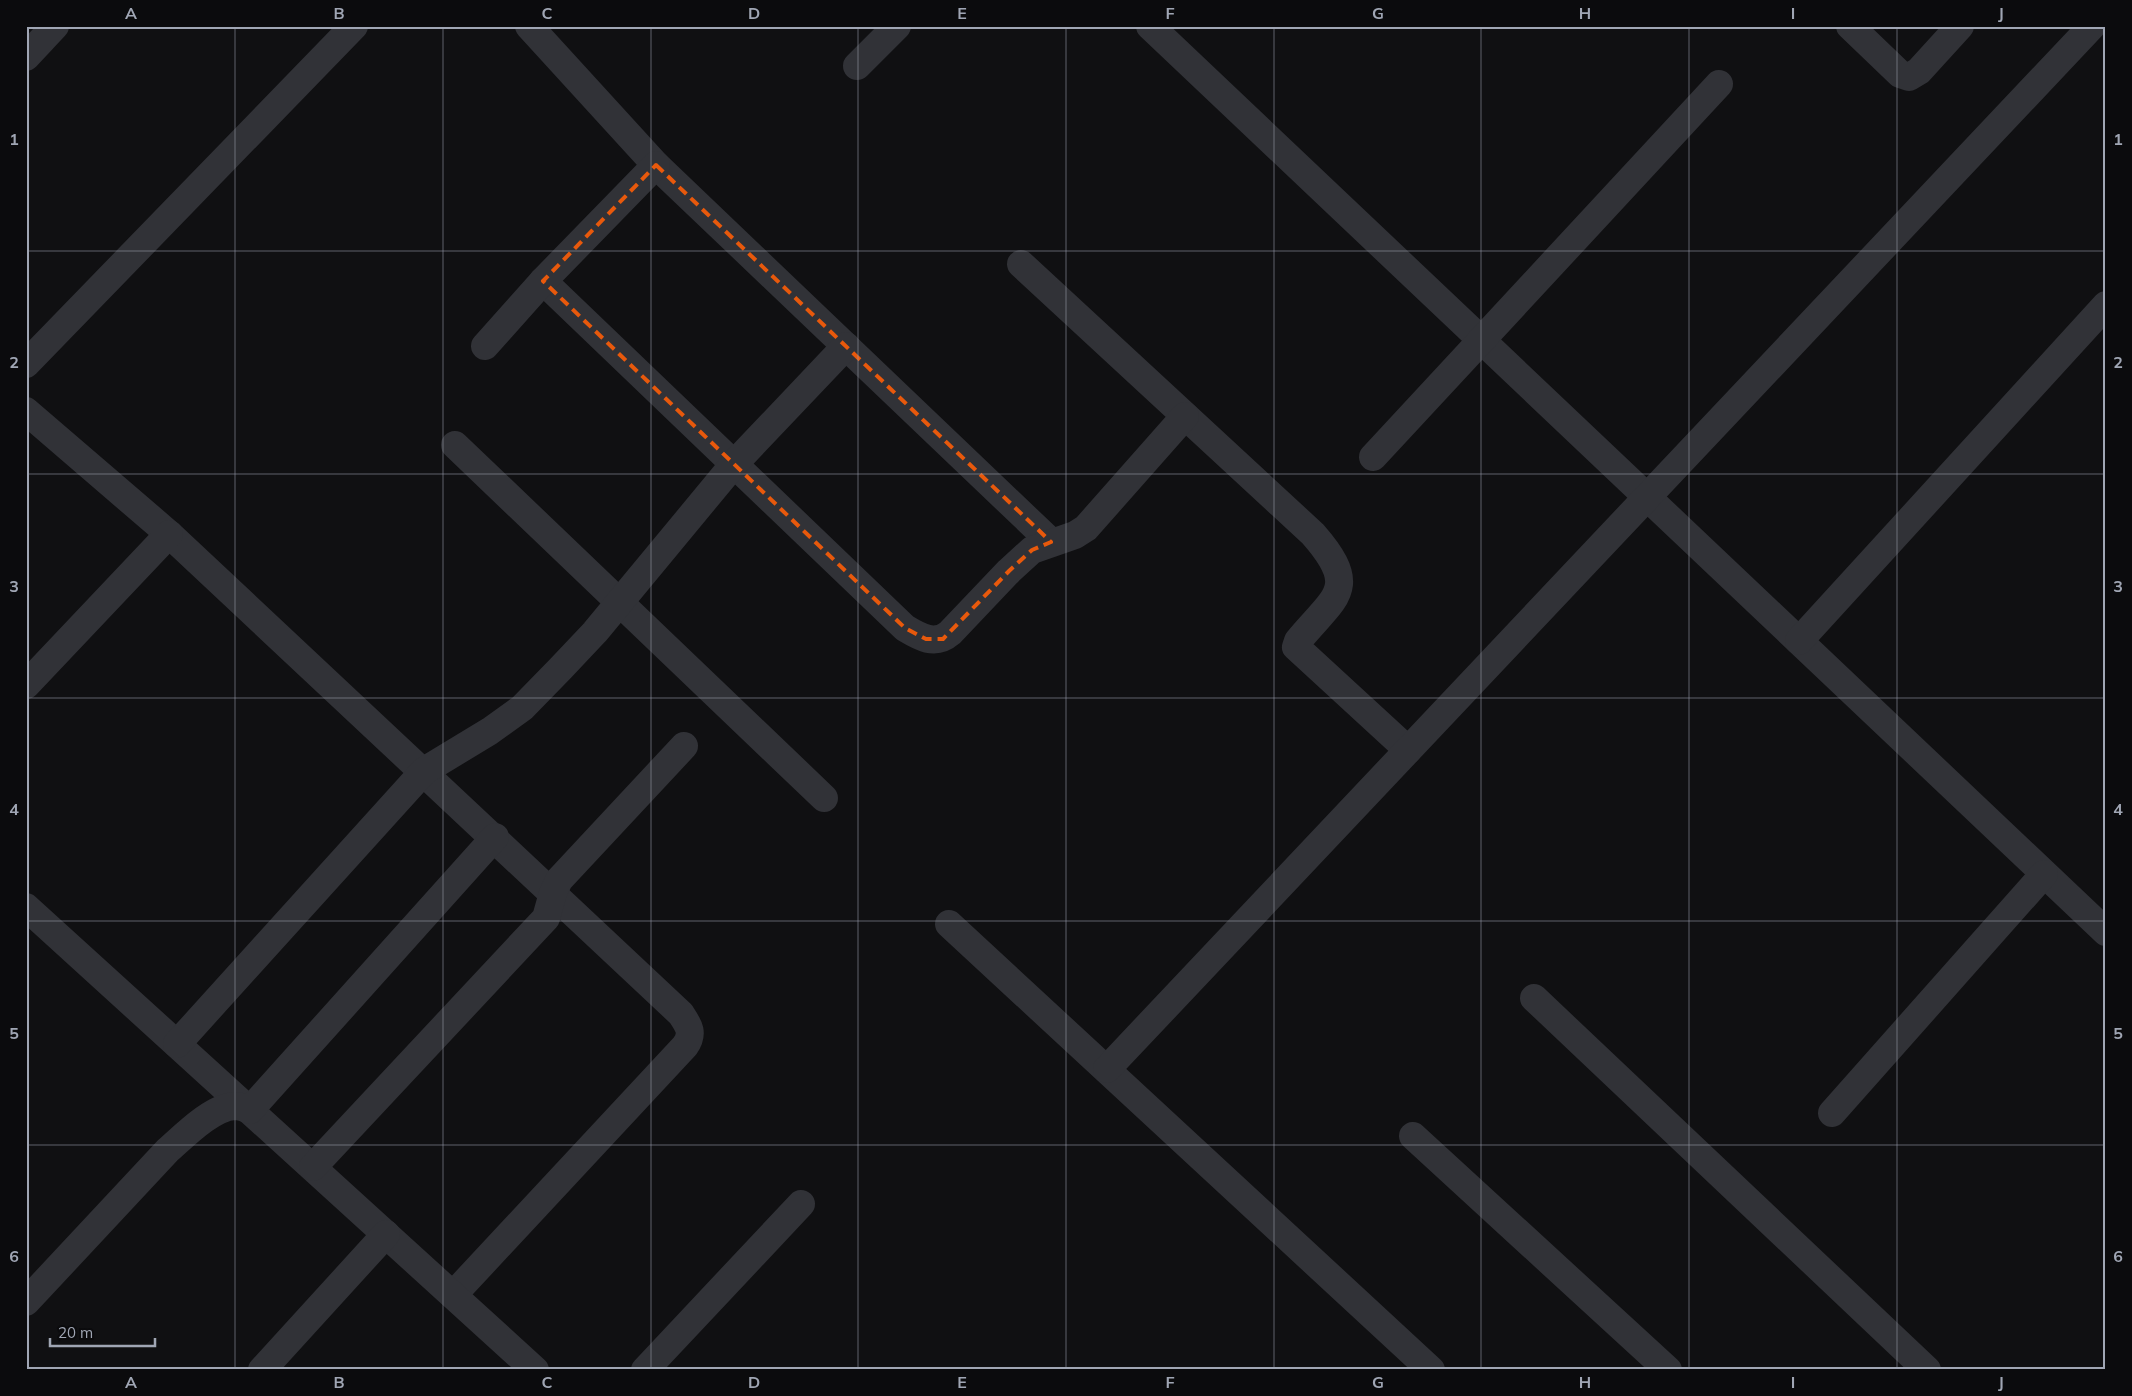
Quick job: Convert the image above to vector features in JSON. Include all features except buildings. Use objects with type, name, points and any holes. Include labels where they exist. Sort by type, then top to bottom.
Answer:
[{"type":"street","points":[[26,57],[55,26]]},
{"type":"street","points":[[26,364],[354,26]]},
{"type":"street","points":[[529,26],[656,165],[1051,542]]},
{"type":"street","points":[[857,66],[897,26]]},
{"type":"street","points":[[1150,26],[2106,932]]},
{"type":"street","points":[[1850,26],[1900,74],[1909,77],[1919,71],[1960,26]]},
{"type":"street","points":[[1107,1069],[2092,26]]},
{"type":"street","points":[[1373,457],[1719,84]]},
{"type":"street","points":[[485,346],[543,281],[656,165]]},
{"type":"street","points":[[1021,264],[1314,534],[1328,551],[1339,576],[1336,597],[1298,641],[1296,648],[1408,750]]},
{"type":"street","points":[[543,281],[906,628],[926,639],[943,639],[1032,550],[1075,535],[1086,528],[1185,416]]},
{"type":"street","points":[[1800,641],[2106,305]]},
{"type":"street","points":[[177,1044],[424,771],[490,731],[522,708],[595,632],[734,464],[846,346]]},
{"type":"street","points":[[26,411],[169,534],[553,892],[681,1014],[690,1028],[689,1040],[453,1296]]},
{"type":"street","points":[[455,445],[824,798]]},
{"type":"street","points":[[26,685],[169,534]]},
{"type":"street","points":[[313,1167],[546,918],[553,892],[559,880],[684,746]]},
{"type":"street","points":[[250,1110],[494,837]]},
{"type":"street","points":[[1832,1113],[2044,874]]},
{"type":"street","points":[[26,907],[535,1370]]},
{"type":"street","points":[[949,924],[1431,1370]]},
{"type":"street","points":[[1534,998],[1927,1370]]},
{"type":"street","points":[[26,1302],[167,1151],[192,1129],[212,1114],[227,1107],[237,1106],[250,1110]]},
{"type":"street","points":[[1413,1136],[1668,1370]]},
{"type":"street","points":[[645,1370],[801,1204]]},
{"type":"street","points":[[262,1370],[386,1234]]},
{"type":"highlighted area","points":[[656,165],[1051,542],[1032,550],[943,639],[926,639],[905,628],[543,281]]}]
